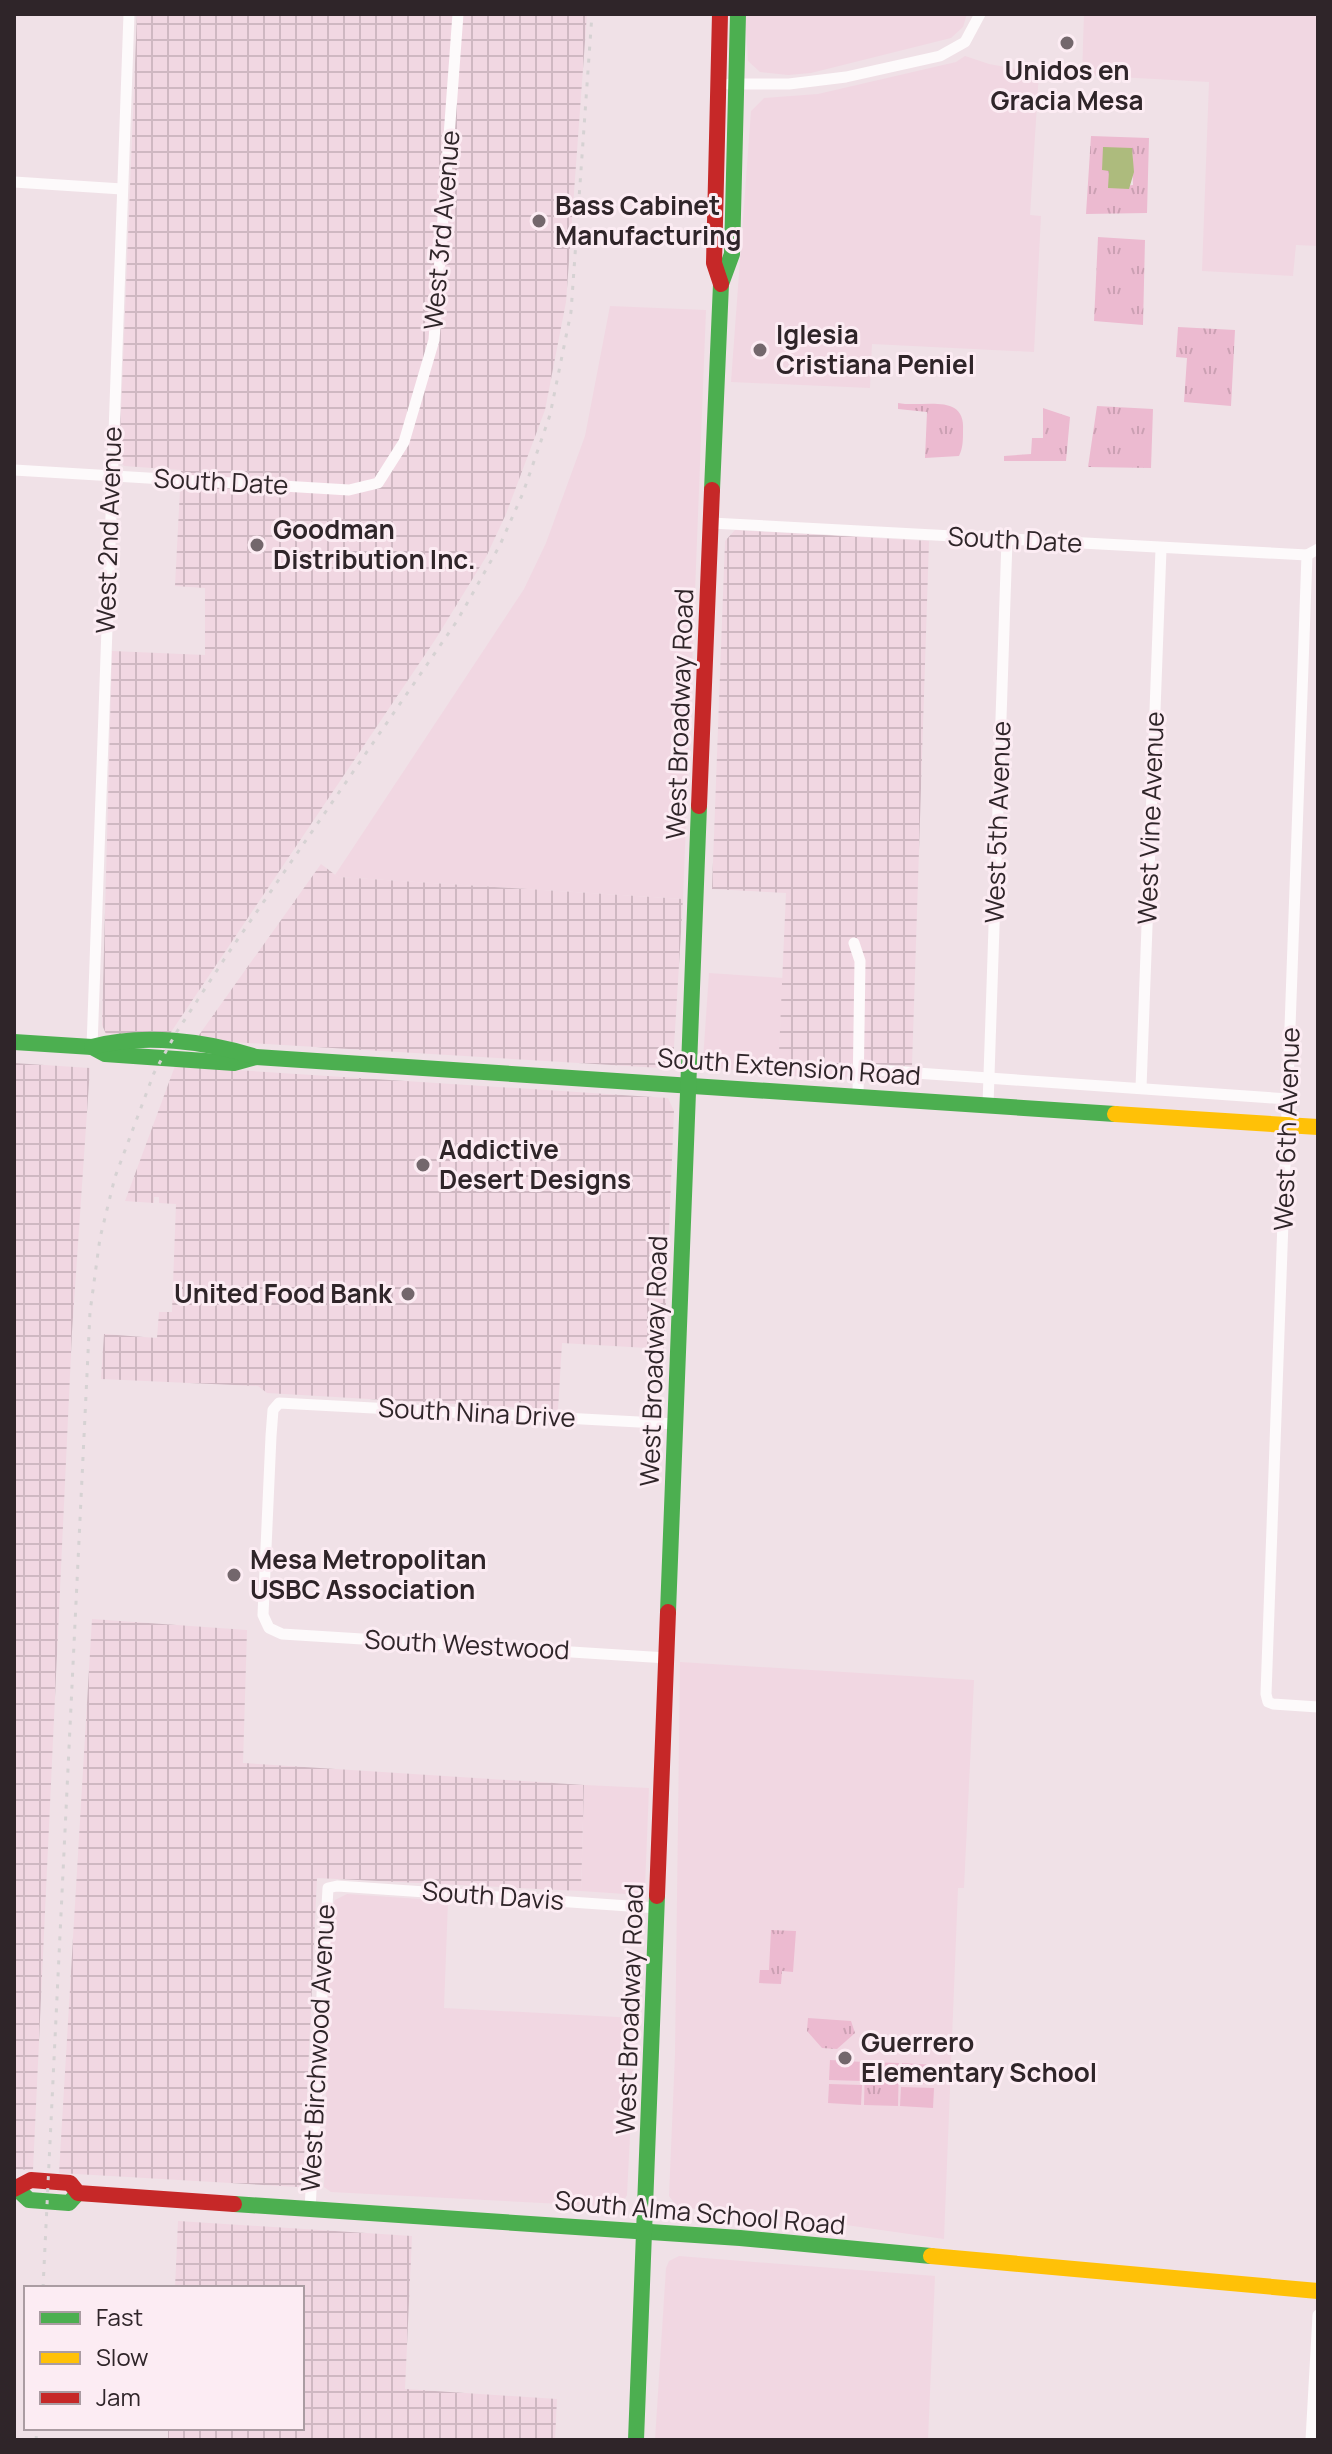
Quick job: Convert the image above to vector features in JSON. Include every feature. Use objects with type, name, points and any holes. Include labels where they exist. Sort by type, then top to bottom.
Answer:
[{"type":"main road","name":"West Broadway Road","points":[[720,14],[714,263],[721,284]]},
{"type":"main road","name":"West Broadway Road","points":[[636,2440],[721,284],[732,254],[738,14]]},
{"type":"main road","name":"South Extension Road","points":[[14,1042],[92,1047],[105,1054],[234,1063],[256,1057],[688,1083],[1318,1127]]},
{"type":"main road","name":"South Alma School Road","points":[[16,2189],[29,2200],[38,2201],[69,2203],[78,2193],[646,2231],[1318,2291]]},
{"type":"street","name":"West 2nd Avenue","points":[[92,1047],[110,476],[129,14]]},
{"type":"street","name":"West 3rd Avenue","points":[[378,483],[404,442],[434,340],[458,14]]},
{"type":"street","points":[[719,84],[789,84],[846,77],[947,54],[965,42],[980,14]]},
{"type":"street","points":[[14,182],[122,189]]},
{"type":"street","name":"South Date","points":[[14,470],[349,490],[378,483]]},
{"type":"street","name":"South Date","points":[[711,523],[1161,549],[1312,552]]},
{"type":"street","name":"West 5th Avenue","points":[[988,1105],[1007,540]]},
{"type":"street","name":"West Vine Avenue","points":[[1141,1088],[1161,549]]},
{"type":"street","name":"West 6th Avenue","points":[[1312,552],[1266,1694],[1268,1702],[1318,1707]]},
{"type":"street","points":[[854,943],[860,961],[858,1096]]},
{"type":"street","name":"South Extension Road","points":[[859,1069],[1288,1099]]},
{"type":"street","name":"South Nina Drive","points":[[269,1628],[263,1615],[273,1410],[279,1403],[676,1424]]},
{"type":"street","name":"South Westwood","points":[[269,1628],[282,1634],[667,1658]]},
{"type":"street","name":"South Davis","points":[[328,1888],[337,1886],[658,1908]]},
{"type":"street","name":"West Birchwood Avenue","points":[[310,2209],[328,1888]]},
{"type":"street","points":[[1311,2440],[1318,2315]]},
{"type":"shaded area","points":[[137,14],[587,14],[566,302],[545,410],[506,514],[486,557],[435,640],[167,1038],[106,1034],[102,1025],[112,651],[205,655],[205,588],[175,586],[181,470],[124,466],[119,460]]},
{"type":"shaded area","points":[[745,14],[967,14],[963,27],[951,38],[811,73],[788,75],[760,72],[748,61]]},
{"type":"shaded area","points":[[1084,14],[1318,14],[1318,246],[1296,245],[1293,276],[1202,271],[1209,82],[1082,75]]},
{"type":"shaded area","points":[[965,56],[989,64],[1039,73],[1030,215],[1041,216],[1034,352],[872,344],[870,388],[731,382],[751,111],[764,98],[818,94],[956,62]]},
{"type":"shaded area","points":[[1103,147],[1132,148],[1134,172],[1129,189],[1108,188],[1109,171],[1102,170]]},
{"type":"shaded area","points":[[610,306],[706,310],[683,899],[338,877],[335,875],[524,589],[546,543],[585,436]]},
{"type":"shaded area","points":[[735,530],[929,541],[912,1066],[851,1063],[847,1077],[839,1079],[778,1075],[786,893],[712,889],[725,541]]},
{"type":"shaded area","points":[[321,864],[338,877],[683,899],[673,1063],[661,1068],[199,1040],[199,1035]]},
{"type":"shaded area","points":[[709,973],[783,978],[778,1075],[706,1067],[703,1060]]},
{"type":"shaded area","points":[[14,1063],[90,1068],[72,1332],[33,2170],[14,2169]]},
{"type":"shaded area","points":[[175,1066],[668,1098],[674,1111],[664,1349],[562,1343],[558,1410],[267,1393],[258,1386],[101,1379],[104,1334],[157,1338],[159,1312],[172,1312],[176,1204],[159,1203],[159,1197],[154,1197],[154,1203],[125,1201]]},
{"type":"shaded area","points":[[92,1619],[247,1630],[243,1763],[584,1785],[581,1891],[317,1878],[303,2181],[299,2187],[59,2173]]},
{"type":"shaded area","points":[[680,1662],[974,1680],[964,1888],[958,1888],[944,2239],[797,2218],[677,2207],[669,2196],[675,2054]]},
{"type":"shaded area","points":[[584,1785],[649,1788],[645,1887],[640,1895],[581,1891]]},
{"type":"shaded area","points":[[347,1894],[448,1901],[444,2008],[636,2018],[627,2195],[620,2207],[331,2192],[324,2187],[330,1912],[335,1900]]},
{"type":"shaded area","points":[[178,2221],[412,2236],[405,2389],[557,2399],[555,2440],[168,2440],[168,2430],[304,2430],[304,2286],[175,2286]]},
{"type":"shaded area","points":[[679,2256],[935,2276],[928,2440],[655,2440],[666,2268],[669,2261]]},
{"type":"green space","points":[[1091,136],[1149,138],[1147,213],[1086,214]],"holes":[[[1132,148],[1133,185],[1109,188],[1109,171]]]},
{"type":"green space","points":[[1098,237],[1145,240],[1143,325],[1094,321]]},
{"type":"green space","points":[[1178,327],[1235,330],[1231,406],[1184,402],[1187,358],[1176,357]]},
{"type":"green space","points":[[898,403],[941,404],[958,411],[963,431],[959,456],[925,458],[927,412],[898,409]]},
{"type":"green space","points":[[1097,406],[1153,409],[1151,468],[1088,467]]},
{"type":"green space","points":[[1043,408],[1070,417],[1066,461],[1004,461],[1004,456],[1031,454],[1032,438],[1043,438]]},
{"type":"green space","points":[[771,1930],[796,1931],[793,1972],[782,1971],[781,1984],[759,1983],[760,1970],[769,1970]]},
{"type":"green space","points":[[808,2018],[851,2021],[855,2033],[837,2049],[822,2048],[807,2031]]},
{"type":"green space","points":[[830,2060],[863,2062],[862,2081],[829,2080]]},
{"type":"green space","points":[[865,2062],[899,2063],[898,2106],[864,2105]]},
{"type":"green space","points":[[902,2063],[935,2065],[935,2084],[901,2083]]},
{"type":"green space","points":[[829,2084],[862,2085],[861,2105],[828,2103]]},
{"type":"green space","points":[[901,2087],[934,2088],[933,2108],[900,2106]]},
{"type":"railway","points":[[43,2286],[90,1312],[100,1238],[115,1177],[154,1073],[176,1033],[457,621],[500,545],[523,493],[550,415],[571,312],[592,14]]},
{"type":"railway","points":[[36,2440],[37,2430]]},
{"type":"traffic: fast","points":[[712,490],[721,284],[732,254],[738,14]]},
{"type":"traffic: fast","points":[[668,1612],[699,806]]},
{"type":"traffic: fast","points":[[92,1047],[132,1040],[174,1041],[256,1057],[1115,1114]]},
{"type":"traffic: fast","points":[[14,1042],[92,1047],[105,1054],[234,1063],[256,1057]]},
{"type":"traffic: fast","points":[[636,2440],[657,1896]]},
{"type":"traffic: fast","points":[[17,2189],[29,2200],[69,2203],[78,2193]]},
{"type":"traffic: fast","points":[[234,2204],[740,2238],[931,2256]]},
{"type":"traffic: slow","points":[[1115,1114],[1318,1127]]},
{"type":"traffic: slow","points":[[931,2256],[1318,2291]]},
{"type":"traffic: jam","points":[[720,14],[714,263],[721,284]]},
{"type":"traffic: jam","points":[[699,806],[712,490]]},
{"type":"traffic: jam","points":[[657,1896],[668,1612]]},
{"type":"traffic: jam","points":[[14,2189],[31,2180],[70,2183],[78,2193],[234,2204]]},
{"type":"place","name":"Unidos en Gracia Mesa","points":[[1067,43]]},
{"type":"place","name":"Bass Cabinet Manufacturing","points":[[539,221]]},
{"type":"place","name":"Iglesia Cristiana Peniel","points":[[760,350]]},
{"type":"place","name":"Goodman Distribution Inc.","points":[[257,545]]},
{"type":"place","name":"Addictive Desert Designs","points":[[423,1165]]},
{"type":"place","name":"United Food Bank","points":[[408,1294]]},
{"type":"place","name":"Mesa Metropolitan USBC Association","points":[[234,1575]]},
{"type":"place","name":"Guerrero Elementary School","points":[[845,2058]]}]
